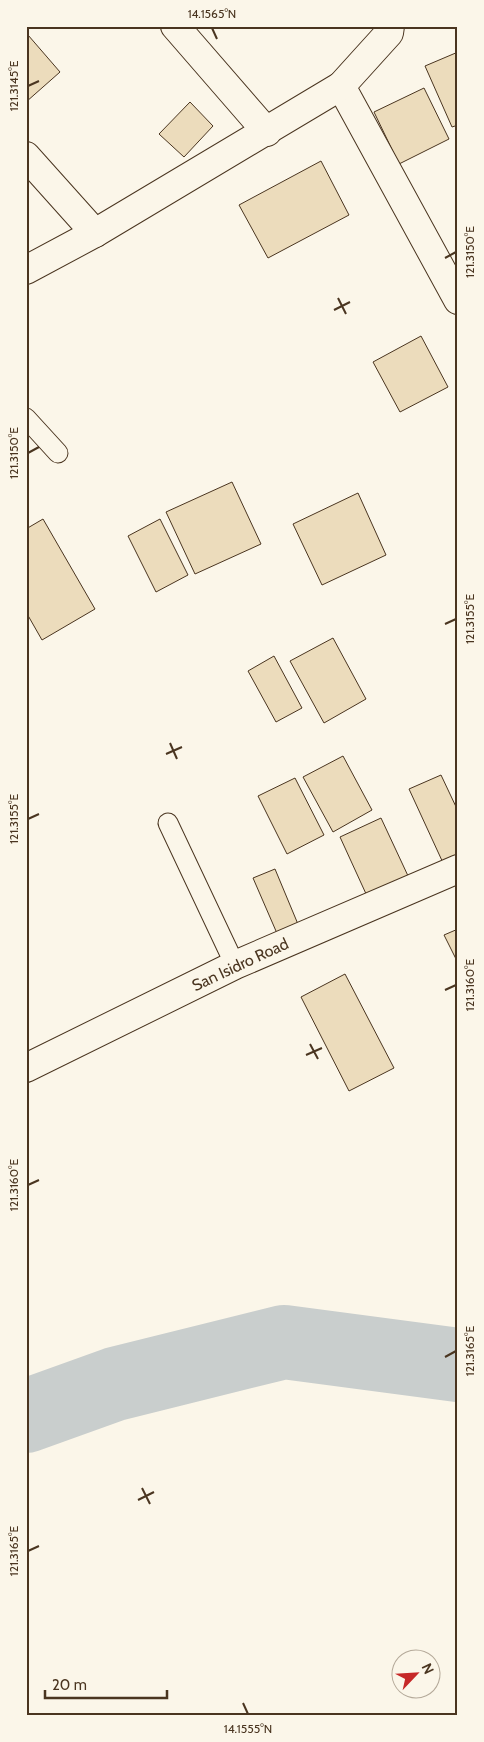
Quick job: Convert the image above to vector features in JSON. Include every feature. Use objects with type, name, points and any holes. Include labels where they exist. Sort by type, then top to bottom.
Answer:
[{"type":"street","points":[[175,26],[266,132]]},
{"type":"street","points":[[26,270],[95,233],[341,86],[389,34],[390,26]]},
{"type":"street","points":[[341,86],[458,300]]},
{"type":"street","points":[[26,156],[95,233]]},
{"type":"street","name":"San Isidro Road","points":[[26,1068],[235,965],[458,869]]},
{"type":"lane","points":[[26,418],[58,453]]},
{"type":"lane","points":[[168,823],[235,965]]},
{"type":"building","points":[[28,35],[60,72],[26,102],[26,37]]},
{"type":"building","points":[[458,52],[458,125],[452,127],[425,66]]},
{"type":"building","points":[[424,88],[449,139],[399,164],[374,112]]},
{"type":"building","points":[[190,102],[213,126],[184,157],[159,134]]},
{"type":"building","points":[[321,161],[349,215],[268,258],[239,205]]},
{"type":"building","points":[[421,336],[448,387],[400,412],[373,362]]},
{"type":"building","points":[[232,482],[261,544],[195,574],[166,512]]},
{"type":"building","points":[[358,493],[386,555],[322,585],[293,524]]},
{"type":"building","points":[[43,519],[95,609],[42,640],[26,612],[26,529]]},
{"type":"building","points":[[160,519],[188,575],[156,592],[128,536]]},
{"type":"building","points":[[333,638],[366,699],[324,723],[290,661]]},
{"type":"building","points":[[274,656],[302,708],[276,722],[248,671]]},
{"type":"building","points":[[343,756],[372,810],[333,832],[303,777]]},
{"type":"building","points":[[441,775],[458,811],[458,859],[444,865],[409,789]]},
{"type":"building","points":[[295,778],[324,835],[287,854],[258,796]]},
{"type":"building","points":[[381,818],[409,878],[367,896],[340,837]]},
{"type":"building","points":[[275,869],[300,929],[279,938],[253,878]]},
{"type":"building","points":[[458,929],[458,963],[444,935]]},
{"type":"building","points":[[345,974],[394,1068],[349,1091],[301,997]]},
{"type":"waterway","points":[[26,1416],[115,1384],[284,1342],[458,1365]]}]
